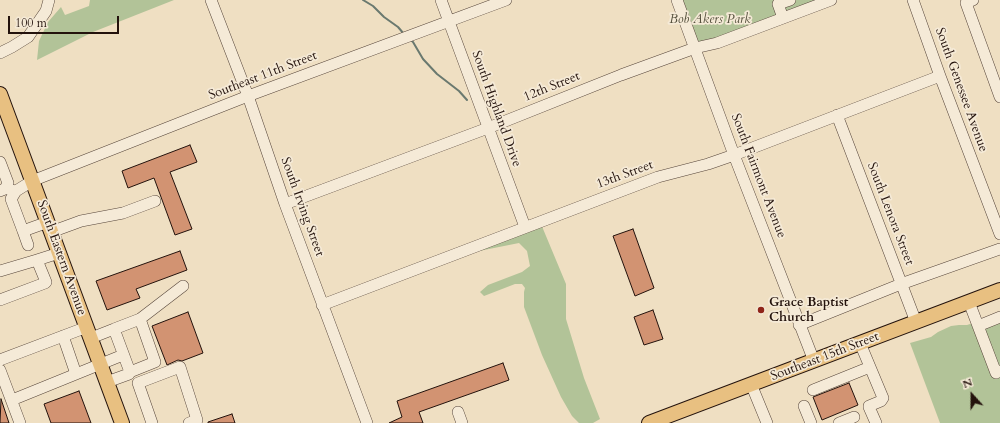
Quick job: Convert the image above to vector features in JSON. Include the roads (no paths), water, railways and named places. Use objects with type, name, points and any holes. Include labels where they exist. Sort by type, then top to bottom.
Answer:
[{"type":"main road","name":"South Eastern Avenue","points":[[0,94],[122,423]]},
{"type":"main road","name":"Southeast 15th Street","points":[[649,423],[665,420],[751,384],[1000,290]]},
{"type":"street","points":[[0,53],[28,37],[46,11],[49,0]]},
{"type":"street","name":"South Irving Street","points":[[211,0],[248,96],[285,204],[367,423]]},
{"type":"street","name":"South Highland Drive","points":[[441,0],[525,227]]},
{"type":"street","name":"Southeast 11th Street","points":[[9,190],[248,96],[506,0]]},
{"type":"street","name":"South Fairmont Avenue","points":[[677,0],[734,155],[814,361]]},
{"type":"street","points":[[783,18],[778,4],[790,0]]},
{"type":"street","name":"12th Street","points":[[285,204],[488,128],[621,75],[695,48],[716,43],[783,18],[804,5],[831,0]]},
{"type":"street","name":"South Genessee Avenue","points":[[913,0],[1000,234]]},
{"type":"street","points":[[973,0],[966,3],[1000,97]]},
{"type":"street","name":"13th Street","points":[[322,305],[658,177],[708,164],[734,155],[940,76]]},
{"type":"street","name":"South Lenora Street","points":[[837,115],[916,322]]},
{"type":"street","points":[[0,162],[8,183],[5,189],[9,190],[11,200],[28,245]]},
{"type":"street","points":[[23,232],[123,213],[155,201]]},
{"type":"street","points":[[799,325],[901,284],[1000,249]]},
{"type":"street","points":[[0,272],[59,253]]},
{"type":"street","points":[[0,300],[46,283],[37,260]]},
{"type":"street","points":[[0,360],[63,336],[114,329],[140,319],[183,286]]},
{"type":"street","points":[[969,302],[996,373],[1000,371]]},
{"type":"street","points":[[978,326],[1000,317]]},
{"type":"street","points":[[107,382],[129,374],[130,372],[154,362],[140,319]]},
{"type":"street","points":[[114,329],[130,372]]},
{"type":"street","points":[[63,336],[76,374]]},
{"type":"street","points":[[860,343],[883,398],[881,401],[869,406],[876,423]]},
{"type":"street","points":[[12,400],[123,355]]},
{"type":"street","points":[[152,423],[138,383],[180,367],[197,420],[189,423]]},
{"type":"street","points":[[814,390],[870,367]]},
{"type":"street","points":[[0,370],[20,423]]},
{"type":"street","points":[[751,384],[767,423]]},
{"type":"street","points":[[804,406],[811,423]]},
{"type":"street","points":[[458,412],[462,423]]},
{"type":"street","points":[[839,423],[854,417]]},
{"type":"waterway","points":[[363,0],[373,6],[404,34]]},
{"type":"waterway","points":[[410,39],[423,59],[437,74],[459,91],[467,100]]},
{"type":"place","name":"Grace Baptist Church","points":[[761,310]]},
{"type":"park label","name":"Bob Akers Park","points":[[710,20]]}]
